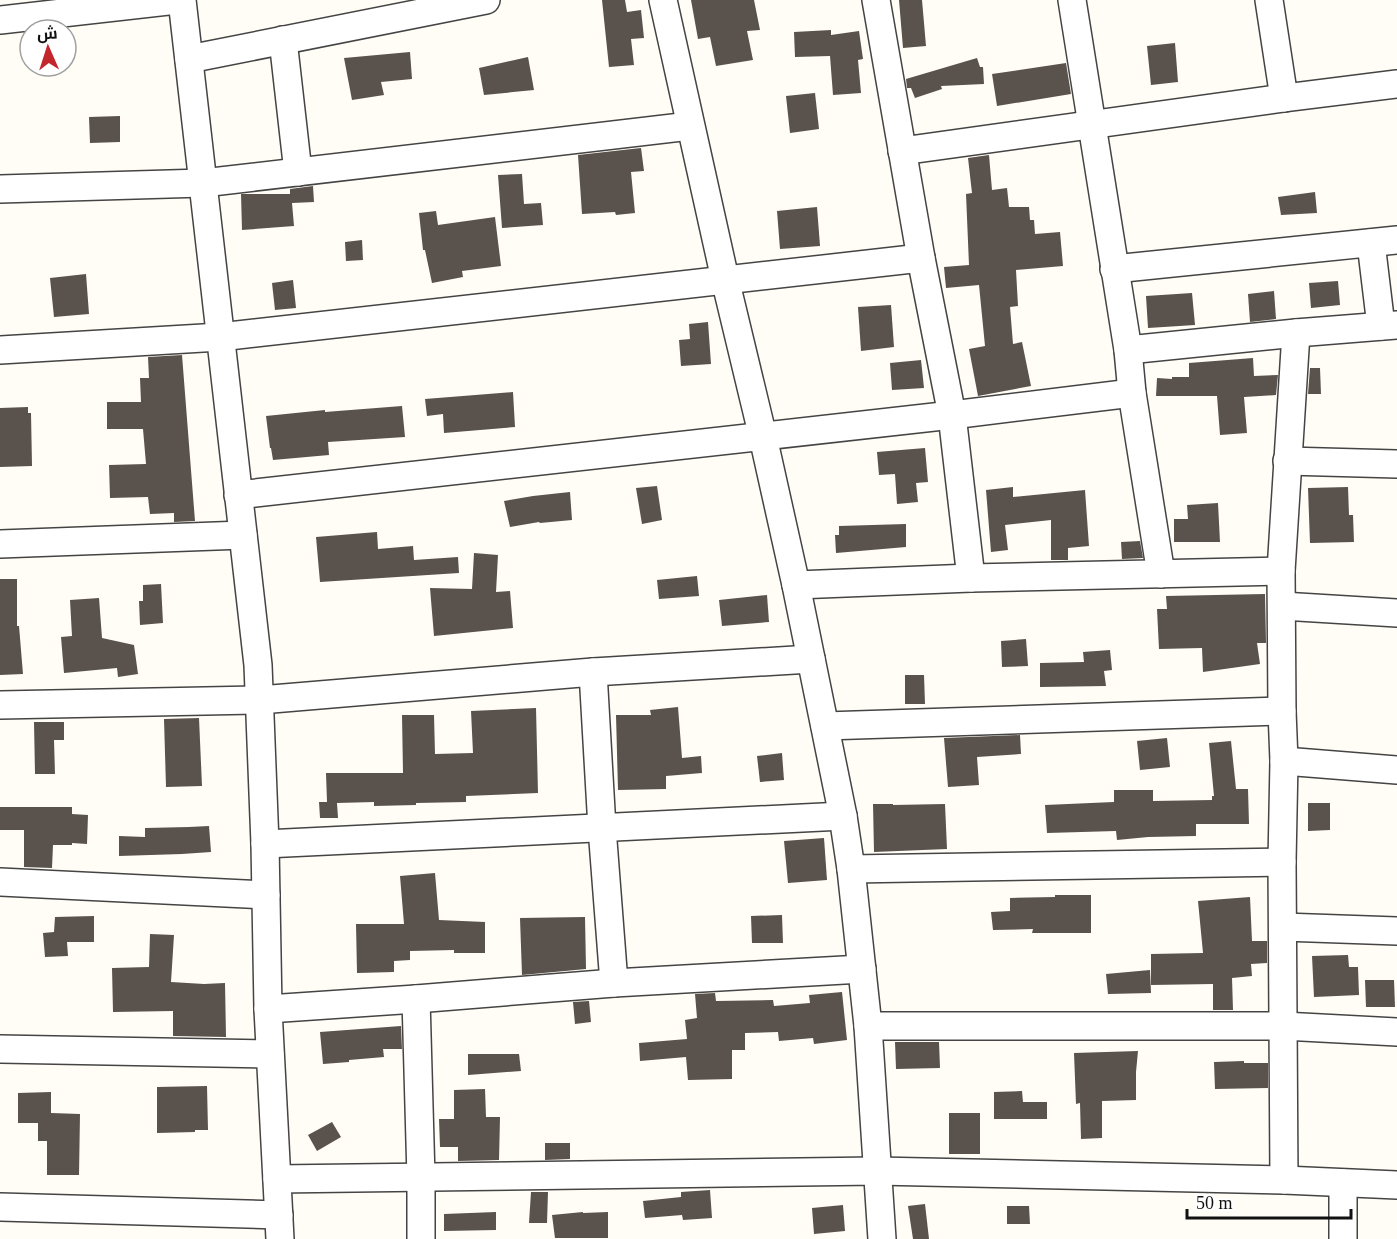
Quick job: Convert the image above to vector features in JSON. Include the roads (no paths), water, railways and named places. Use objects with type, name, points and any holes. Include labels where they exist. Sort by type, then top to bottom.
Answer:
[{"type":"street","points":[[0,20],[177,0]]},
{"type":"street","points":[[0,1207],[279,1227],[268,1009],[258,665],[182,0]]},
{"type":"street","points":[[189,59],[485,0]]},
{"type":"street","points":[[663,0],[796,585],[843,816],[868,1026],[882,1239]]},
{"type":"street","points":[[876,0],[921,258],[952,415],[971,578]]},
{"type":"street","points":[[1072,0],[1161,574]]},
{"type":"street","points":[[1269,0],[1284,98]]},
{"type":"street","points":[[283,40],[298,172]]},
{"type":"street","points":[[902,152],[1397,84]]},
{"type":"street","points":[[0,189],[203,183],[690,126]]},
{"type":"street","points":[[1114,268],[1384,241],[1389,326],[1128,350]]},
{"type":"street","points":[[0,350],[220,337],[921,258]]},
{"type":"street","points":[[1284,1180],[1282,862],[1284,761],[1281,571],[1296,333]]},
{"type":"street","points":[[238,495],[1132,393]]},
{"type":"street","points":[[1287,461],[1397,465]]},
{"type":"street","points":[[0,544],[243,535]]},
{"type":"street","points":[[796,585],[971,578],[1281,571]]},
{"type":"street","points":[[1282,606],[1397,614]]},
{"type":"street","points":[[0,705],[260,700],[593,672],[811,659]]},
{"type":"street","points":[[593,672],[614,983]]},
{"type":"street","points":[[825,726],[1282,711]]},
{"type":"street","points":[[1284,761],[1397,770]]},
{"type":"street","points":[[265,844],[843,816]]},
{"type":"street","points":[[851,869],[1282,862]]},
{"type":"street","points":[[0,882],[266,895]]},
{"type":"street","points":[[1283,927],[1397,931]]},
{"type":"street","points":[[268,1009],[614,983],[862,969]]},
{"type":"street","points":[[416,999],[421,1239]]},
{"type":"street","points":[[868,1026],[1282,1026],[1397,1032]]},
{"type":"street","points":[[0,1048],[270,1054]]},
{"type":"street","points":[[277,1179],[877,1171],[1284,1180],[1397,1185]]},
{"type":"street","points":[[1343,1183],[1343,1239]]}]
